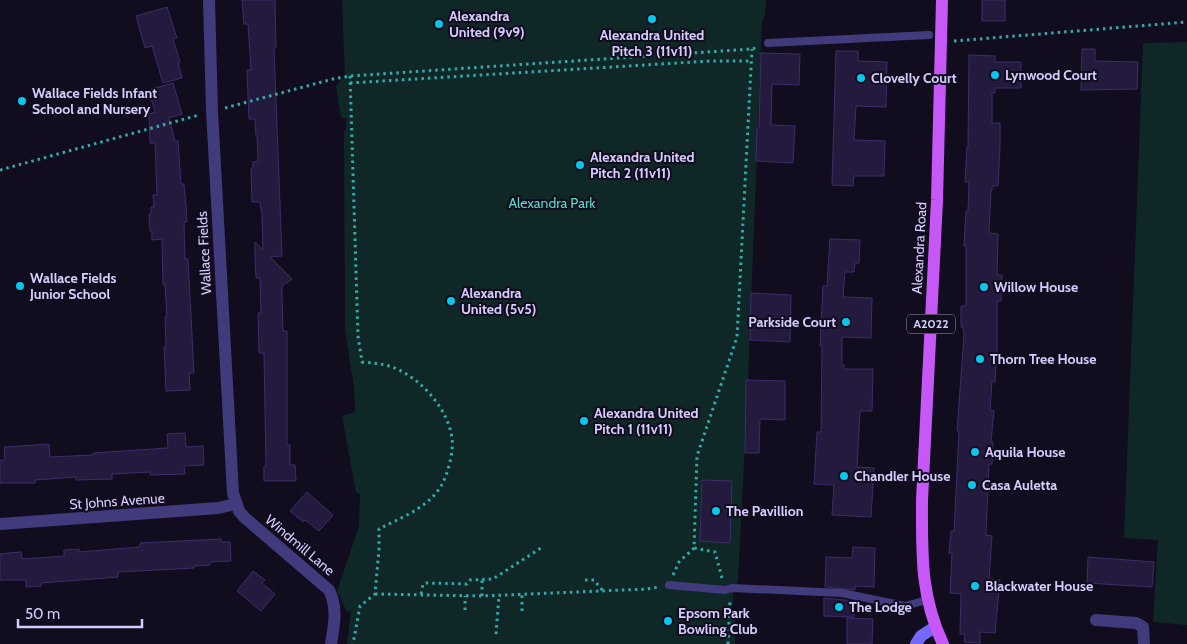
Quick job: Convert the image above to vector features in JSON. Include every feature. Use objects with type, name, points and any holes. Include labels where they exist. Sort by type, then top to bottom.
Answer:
[{"type":"main road","name":"Alexandra Road","points":[[942,0],[936,210],[922,500],[922,571],[927,600],[935,627],[943,644]]},
{"type":"main road","points":[[916,644],[921,636],[935,627]]},
{"type":"street","name":"Wallace Fields","points":[[209,0],[212,121],[232,481],[236,504]]},
{"type":"street","name":"St Johns Avenue","points":[[0,524],[218,508],[236,504]]},
{"type":"street","name":"Windmill Lane","points":[[236,504],[245,518],[329,590],[334,599],[335,610],[331,644]]},
{"type":"street","points":[[1096,620],[1136,623],[1143,627],[1144,644]]},
{"type":"lane","points":[[768,43],[929,36]]},
{"type":"lane","points":[[669,585],[725,590],[732,588],[842,593],[905,606],[927,600]]},
{"type":"path","points":[[941,46],[949,46],[955,40],[1187,22]]},
{"type":"path","points":[[219,109],[350,76],[752,49],[768,43]]},
{"type":"path","points":[[353,644],[360,606],[375,594],[482,596],[647,589],[669,585],[679,562],[694,548],[697,456],[737,337],[752,49]]},
{"type":"path","points":[[350,83],[700,62],[751,61]]},
{"type":"path","points":[[350,76],[358,336],[362,362],[382,364],[400,370],[418,383],[435,399],[445,416],[452,438],[449,469],[441,486],[430,500],[422,508],[378,529],[379,549],[375,594]]},
{"type":"path","points":[[0,170],[205,113]]},
{"type":"path","points":[[421,594],[423,584],[426,583],[467,584],[470,580],[493,579],[544,546]]},
{"type":"path","points":[[694,548],[715,552],[725,590],[730,594],[728,644]]},
{"type":"path","points":[[482,580],[482,596]]},
{"type":"path","points":[[584,580],[594,580],[603,591]]},
{"type":"path","points":[[522,594],[522,611]]},
{"type":"path","points":[[496,634],[499,595]]},
{"type":"path","points":[[465,596],[465,610]]},
{"type":"green space","name":"Alexandra Park","points":[[342,0],[766,0],[765,15],[762,23],[747,406],[738,580],[733,594],[732,612],[736,612],[735,644],[347,644],[351,611],[347,612],[337,591],[359,526],[360,494],[356,492],[342,416],[355,412],[354,388],[345,330],[344,131],[346,131],[346,118],[341,118],[336,86],[345,76]]},
{"type":"green space","points":[[1187,42],[1187,625],[1153,622],[1158,540],[1124,538],[1143,43]]},
{"type":"building","points":[[242,0],[275,0],[276,48],[274,48],[282,256],[270,257],[292,279],[282,286],[282,293],[283,331],[287,331],[287,445],[290,445],[290,465],[295,465],[296,481],[264,481],[264,466],[266,466],[264,353],[259,353],[258,313],[261,313],[260,278],[256,278],[255,258],[255,242],[263,250],[262,215],[260,202],[252,202],[251,168],[253,168],[253,162],[258,161],[257,136],[255,119],[249,119],[247,70],[251,70],[248,24],[244,24]]},
{"type":"building","points":[[982,0],[1005,0],[1005,21],[982,21]]},
{"type":"building","points":[[167,7],[177,38],[173,39],[180,62],[178,63],[182,78],[163,83],[152,46],[145,48],[136,16]]},
{"type":"building","points":[[1082,49],[1095,49],[1095,61],[1138,62],[1137,89],[1081,90]]},
{"type":"building","points":[[836,51],[858,51],[858,61],[887,62],[886,107],[856,106],[854,140],[885,141],[884,176],[854,176],[853,186],[832,185]]},
{"type":"building","points":[[761,53],[800,54],[799,85],[772,84],[771,125],[795,126],[793,163],[756,161]]},
{"type":"building","points":[[969,55],[995,56],[995,62],[1021,62],[1021,88],[995,88],[995,93],[992,93],[992,123],[1000,123],[1000,148],[998,186],[992,186],[991,191],[989,233],[998,234],[997,275],[1002,275],[1001,301],[997,301],[995,382],[992,381],[990,410],[994,411],[991,442],[993,442],[992,464],[989,464],[986,535],[992,536],[989,579],[1000,580],[995,633],[980,632],[980,643],[964,642],[965,634],[960,634],[961,594],[950,593],[952,553],[949,553],[951,531],[954,531],[959,431],[957,431],[964,335],[963,327],[961,327],[961,306],[966,306],[966,246],[964,246],[969,182],[965,182],[968,147]]},
{"type":"building","points":[[173,83],[182,114],[169,118],[175,141],[178,141],[181,184],[184,184],[187,222],[184,222],[185,259],[188,259],[194,373],[189,373],[190,390],[166,391],[164,347],[166,347],[165,317],[167,317],[165,285],[163,285],[162,239],[152,240],[152,231],[150,231],[149,214],[151,214],[151,207],[154,207],[153,195],[157,195],[155,143],[150,143],[149,114],[155,112],[151,98],[154,97],[151,89]]},
{"type":"building","points":[[830,239],[860,240],[859,263],[855,263],[854,272],[845,272],[843,297],[872,298],[871,338],[842,337],[842,365],[844,365],[844,369],[873,369],[872,411],[860,411],[857,467],[874,468],[871,517],[832,515],[834,485],[814,484],[817,432],[821,432],[822,346],[820,346],[823,286],[827,286]]},
{"type":"building","points":[[751,293],[791,295],[790,342],[750,340]]},
{"type":"building","points":[[746,380],[785,381],[785,420],[760,419],[759,453],[745,453]]},
{"type":"building","points":[[185,433],[186,447],[203,446],[204,465],[184,466],[185,474],[150,475],[150,472],[112,474],[112,479],[76,480],[76,477],[35,480],[35,483],[0,483],[0,460],[5,460],[4,447],[49,444],[50,457],[93,455],[93,453],[168,448],[167,434]]},
{"type":"building","name":"The Pavillion","points":[[702,480],[732,481],[730,543],[700,541]]},
{"type":"building","points":[[307,492],[333,515],[319,531],[305,520],[303,522],[290,511]]},
{"type":"building","points":[[221,539],[222,542],[230,542],[231,561],[210,562],[210,565],[194,566],[194,568],[118,572],[118,577],[41,583],[41,586],[26,587],[26,580],[0,580],[0,554],[21,552],[22,559],[39,558],[64,556],[64,550],[79,549],[79,552],[140,547],[140,543]]},
{"type":"building","points":[[853,547],[875,548],[874,587],[855,586],[855,590],[825,587],[826,557],[852,558]]},
{"type":"building","points":[[1088,557],[1154,562],[1152,587],[1087,583]]},
{"type":"building","points":[[253,571],[265,580],[262,583],[275,594],[261,611],[237,591]]},
{"type":"building","name":"The Lodge","points":[[824,598],[855,601],[854,617],[824,616]]},
{"type":"building","points":[[847,618],[873,619],[872,644],[847,644]]},
{"type":"place","name":"Alexandra United Pitch 3 (11v11)","points":[[652,19]]},
{"type":"place","name":"Alexandra United (9v9)","points":[[439,24]]},
{"type":"place","name":"Lynwood Court","points":[[995,75]]},
{"type":"place","name":"Clovelly Court","points":[[861,78]]},
{"type":"place","name":"Wallace Fields Infant School and Nursery","points":[[22,101]]},
{"type":"place","name":"Alexandra United Pitch 2 (11v11)","points":[[580,165]]},
{"type":"place","name":"Wallace Fields Junior School","points":[[20,286]]},
{"type":"place","name":"Willow House","points":[[984,287]]},
{"type":"place","name":"Alexandra United (5v5)","points":[[451,301]]},
{"type":"place","name":"Parkside Court","points":[[846,322]]},
{"type":"place","name":"Thorn Tree House","points":[[980,359]]},
{"type":"place","name":"Alexandra United Pitch 1 (11v11)","points":[[584,421]]},
{"type":"place","name":"Aquila House","points":[[975,452]]},
{"type":"place","name":"Chandler House","points":[[844,476]]},
{"type":"place","name":"Casa Auletta","points":[[972,485]]},
{"type":"place","name":"The Pavillion","points":[[716,511]]},
{"type":"place","name":"Blackwater House","points":[[975,586]]},
{"type":"place","name":"The Lodge","points":[[839,607]]},
{"type":"place","name":"Epsom Park Bowling Club","points":[[668,621]]}]
